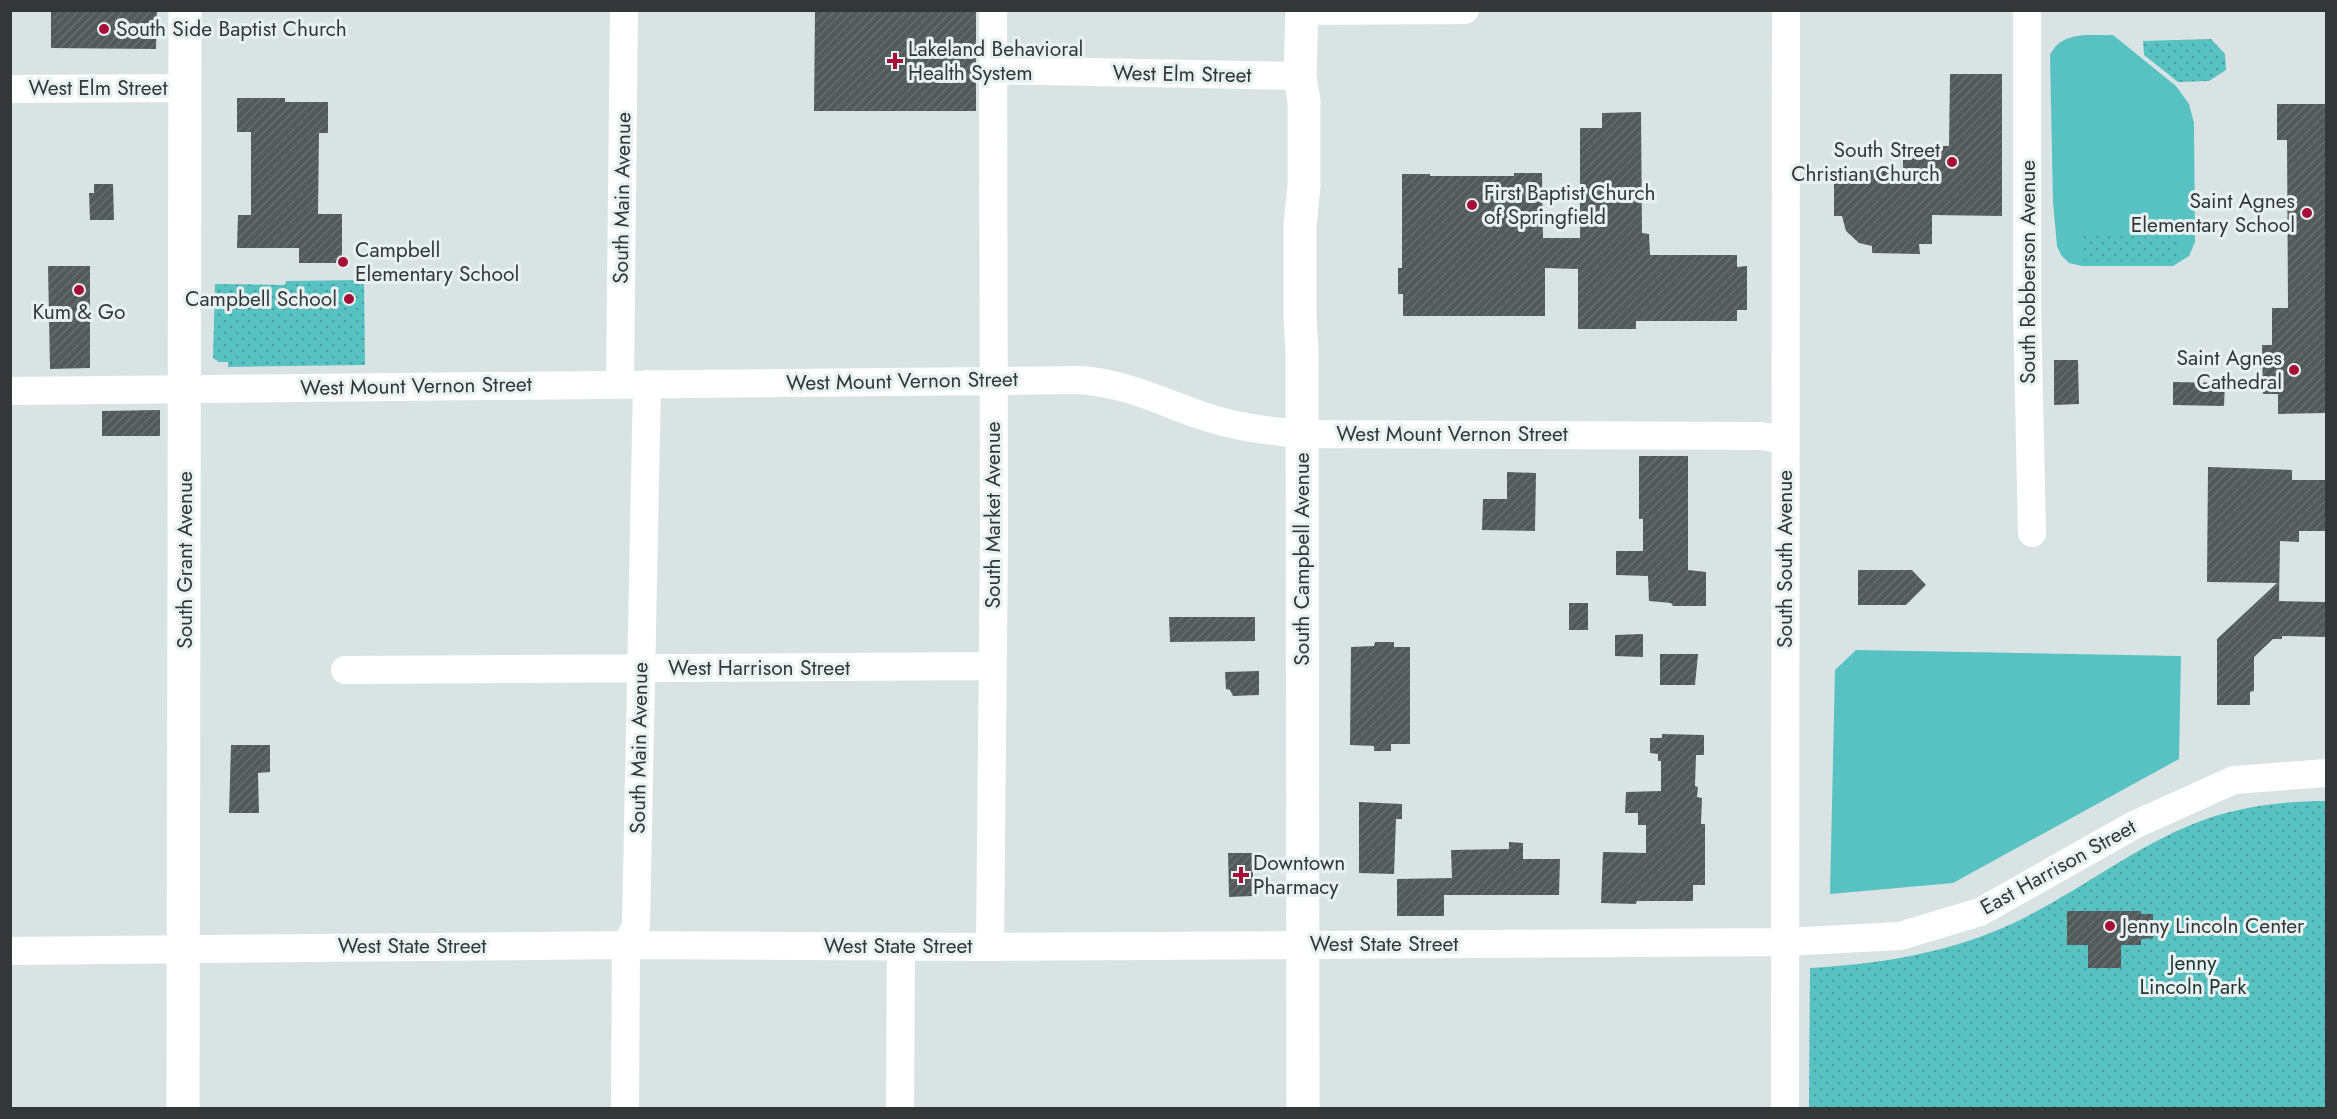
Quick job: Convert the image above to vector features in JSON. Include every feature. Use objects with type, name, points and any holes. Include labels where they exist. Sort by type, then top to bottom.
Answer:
[{"type":"main road","name":"South Grant Avenue","points":[[183,1108],[186,10]]},
{"type":"main road","name":"South Campbell Avenue","points":[[1302,11],[1300,76],[1304,101],[1305,186],[1300,225],[1303,1108]]},
{"type":"street","name":"South Main Avenue","points":[[624,10],[641,669],[636,926],[626,945],[625,1108]]},
{"type":"street","name":"South Market Avenue","points":[[990,947],[993,666],[993,10]]},
{"type":"street","points":[[1302,11],[1465,10]]},
{"type":"street","name":"South South Avenue","points":[[1785,1108],[1786,10]]},
{"type":"street","name":"South Robberson Avenue","points":[[2028,10],[2027,306],[2032,533]]},
{"type":"street","name":"West Elm Street","points":[[993,70],[1300,76]]},
{"type":"street","name":"West Elm Street","points":[[10,88],[185,88]]},
{"type":"street","name":"West Mount Vernon Street","points":[[10,391],[992,380],[1105,382],[1131,388],[1202,416],[1233,425],[1302,434],[1761,436],[1785,440]]},
{"type":"street","name":"West Harrison Street","points":[[345,670],[993,666]]},
{"type":"street","name":"East Harrison Street","points":[[1785,942],[1900,936],[1980,912],[2134,825],[2234,780],[2326,773]]},
{"type":"street","name":"West State Street","points":[[10,951],[626,945],[990,947],[1785,942]]},
{"type":"street","points":[[900,1108],[901,947]]},
{"type":"green space","points":[[2086,35],[2113,35],[2176,86],[2189,104],[2194,123],[2195,242],[2189,256],[2173,266],[2082,266],[2069,263],[2061,255],[2057,246],[2053,202],[2050,55],[2055,47],[2069,38]]},
{"type":"green space","points":[[2211,39],[2225,54],[2226,70],[2209,81],[2178,82],[2144,55],[2143,41]]},
{"type":"green space","points":[[2082,236],[2177,237],[2177,261],[2081,261]]},
{"type":"green space","points":[[364,280],[365,365],[228,367],[228,362],[219,362],[213,358],[215,284],[285,285],[286,281]]},
{"type":"green space","points":[[1856,650],[2181,656],[2179,759],[1953,883],[1830,894],[1835,670]]},
{"type":"green space","name":"Jenny Lincoln Park","points":[[2326,801],[2326,1108],[1809,1108],[1810,968],[1885,960],[1958,944],[2005,927],[2029,915],[2145,847],[2193,824],[2225,813],[2258,806]]},
{"type":"building","name":"South Side Baptist Church","points":[[51,10],[157,10],[156,49],[51,48]]},
{"type":"building","name":"Lakeland Behavioral Health System","points":[[815,10],[976,10],[976,111],[814,111]]},
{"type":"building","name":"South Street Christian Church","points":[[1950,74],[2002,74],[2002,216],[1932,215],[1932,244],[1919,244],[1920,254],[1872,253],[1872,246],[1859,243],[1846,231],[1842,216],[1834,216],[1834,170],[1903,170],[1903,155],[1926,155],[1926,146],[1949,146]]},
{"type":"building","points":[[237,98],[285,98],[285,102],[328,102],[328,133],[319,133],[318,214],[342,214],[342,263],[299,263],[299,248],[237,248],[238,215],[251,215],[251,132],[237,132]]},
{"type":"building","points":[[2277,104],[2326,104],[2326,413],[2278,414],[2278,394],[2263,394],[2262,345],[2272,345],[2272,308],[2288,308],[2287,140],[2277,140]]},
{"type":"building","name":"First Baptist Church of Springfield","points":[[1641,112],[1642,233],[1649,234],[1650,255],[1737,255],[1737,267],[1747,266],[1747,310],[1737,310],[1737,321],[1636,321],[1636,329],[1578,329],[1578,269],[1545,268],[1545,316],[1403,316],[1403,294],[1398,294],[1398,268],[1402,268],[1402,174],[1514,176],[1514,173],[1542,173],[1543,238],[1580,238],[1580,128],[1602,128],[1602,113]]},
{"type":"building","points":[[94,184],[113,184],[114,220],[90,220],[89,193],[94,193]]},
{"type":"building","points":[[48,266],[90,266],[90,368],[50,369]]},
{"type":"building","points":[[2054,360],[2078,360],[2079,404],[2054,405]]},
{"type":"building","points":[[2173,382],[2225,383],[2224,406],[2173,405]]},
{"type":"building","points":[[160,410],[160,436],[102,436],[102,411]]},
{"type":"building","points":[[1639,456],[1688,456],[1688,570],[1706,572],[1706,606],[1673,606],[1671,603],[1649,601],[1648,576],[1616,575],[1616,551],[1643,551],[1643,519],[1639,519]]},
{"type":"building","points":[[2208,467],[2292,470],[2292,480],[2326,480],[2326,531],[2299,531],[2299,542],[2280,541],[2279,601],[2326,602],[2326,637],[2282,636],[2282,639],[2273,639],[2254,657],[2254,691],[2250,692],[2250,705],[2217,705],[2217,639],[2277,583],[2207,582]]},
{"type":"building","points":[[1507,472],[1536,473],[1535,531],[1482,530],[1483,499],[1507,499]]},
{"type":"building","points":[[1858,570],[1912,570],[1926,585],[1906,605],[1858,605]]},
{"type":"building","points":[[1569,603],[1588,603],[1588,630],[1569,630]]},
{"type":"building","points":[[1169,617],[1255,617],[1255,641],[1170,642]]},
{"type":"building","points":[[1643,634],[1643,657],[1615,656],[1615,635]]},
{"type":"building","points":[[1375,642],[1394,642],[1394,647],[1410,647],[1410,744],[1391,744],[1391,751],[1374,751],[1374,746],[1350,745],[1351,647],[1374,646]]},
{"type":"building","points":[[1660,654],[1698,654],[1695,685],[1660,685]]},
{"type":"building","points":[[1259,671],[1259,695],[1233,696],[1230,690],[1226,689],[1225,672]]},
{"type":"building","points":[[1662,734],[1704,735],[1704,755],[1696,755],[1695,786],[1698,787],[1697,797],[1702,798],[1701,824],[1705,824],[1705,885],[1693,885],[1693,901],[1601,903],[1603,852],[1646,853],[1646,825],[1638,825],[1638,813],[1625,813],[1626,792],[1661,791],[1661,761],[1658,761],[1658,754],[1650,753],[1650,738],[1662,738]]},
{"type":"building","points":[[231,745],[270,745],[270,772],[258,773],[259,813],[229,813]]},
{"type":"building","points":[[1359,802],[1402,804],[1402,819],[1396,819],[1394,874],[1359,873]]},
{"type":"building","points":[[1509,842],[1523,843],[1523,859],[1560,859],[1559,895],[1444,895],[1444,916],[1397,916],[1397,879],[1452,878],[1451,850],[1509,849]]},
{"type":"building","name":"Downtown Pharmacy","points":[[1228,853],[1253,853],[1253,896],[1229,897]]},
{"type":"building","name":"Jenny Lincoln Center","points":[[2067,911],[2141,911],[2141,914],[2153,914],[2153,938],[2141,939],[2141,945],[2121,945],[2121,968],[2088,968],[2088,945],[2067,945]]},
{"type":"place","name":"South Side Baptist Church","points":[[104,29]]},
{"type":"place","name":"Lakeland Behavioral Health System","points":[[895,61]]},
{"type":"place","name":"South Street Christian Church","points":[[1952,162]]},
{"type":"place","name":"First Baptist Church of Springfield","points":[[1472,205]]},
{"type":"place","name":"Saint Agnes Elementary School","points":[[2307,213]]},
{"type":"place","name":"Campbell Elementary School","points":[[343,262]]},
{"type":"place","name":"Kum & Go","points":[[79,290]]},
{"type":"place","name":"Campbell School","points":[[349,299]]},
{"type":"place","name":"Saint Agnes Cathedral","points":[[2294,370]]},
{"type":"place","name":"Downtown Pharmacy","points":[[1241,875]]},
{"type":"place","name":"Jenny Lincoln Center","points":[[2110,926]]}]
